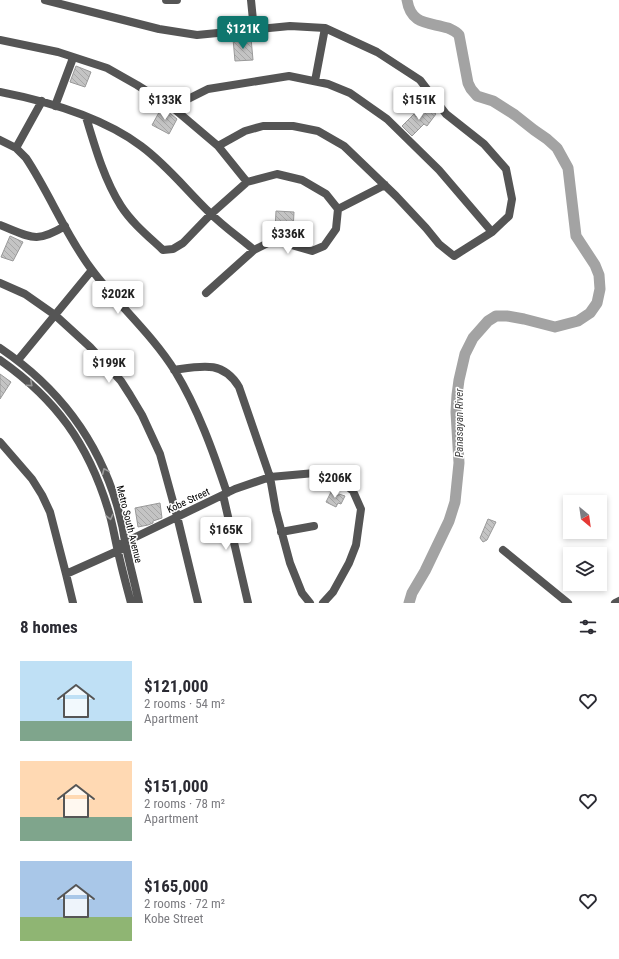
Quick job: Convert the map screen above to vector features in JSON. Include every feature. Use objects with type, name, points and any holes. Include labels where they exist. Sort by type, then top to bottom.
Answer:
[{"type":"street","points":[[45,0],[159,29],[197,35],[290,26],[325,28],[376,52],[420,80],[446,114],[484,144],[506,169],[512,199],[509,216],[492,232],[454,256],[438,244],[426,228],[385,185],[344,146],[318,131],[293,126],[263,126],[245,131],[218,146]]},
{"type":"street","points":[[166,0],[177,0]]},
{"type":"street","points":[[251,0],[254,30]]},
{"type":"street","points":[[315,81],[325,28]]},
{"type":"street","points":[[0,40],[58,52],[107,68],[137,85],[172,107],[218,146],[247,182]]},
{"type":"street","points":[[55,106],[73,58]]},
{"type":"street","points":[[172,107],[208,90],[290,76],[328,84],[350,93],[387,118],[439,170],[492,232]]},
{"type":"street","points":[[0,92],[42,101],[116,130],[141,146],[167,168],[211,214],[254,250]]},
{"type":"street","points":[[16,148],[42,101]]},
{"type":"street","points":[[86,117],[107,179],[121,206],[139,229],[163,250],[173,250],[183,243],[211,214],[247,182],[277,174],[302,180],[326,194],[338,209],[336,229],[324,246],[312,252],[274,240],[254,250],[206,293]]},
{"type":"street","points":[[0,140],[16,148],[26,158],[37,174],[65,226],[92,270],[152,339],[174,370],[192,402],[206,433],[225,494],[248,603]]},
{"type":"street","points":[[338,209],[385,185]]},
{"type":"street","points":[[0,225],[35,238],[52,234],[65,226]]},
{"type":"street","points":[[18,360],[92,270]]},
{"type":"street","points":[[0,282],[25,294],[55,315],[90,347],[120,381],[130,395],[142,415],[160,454],[198,603]]},
{"type":"street","name":"Metro South Avenue","points":[[0,348],[18,360],[62,400],[92,444],[108,478],[118,506],[139,603]]},
{"type":"street","name":"Metro South Avenue","points":[[0,360],[12,368],[54,407],[73,430],[88,456],[109,510],[131,603]]},
{"type":"street","points":[[174,370],[201,367],[219,368],[228,372],[235,379],[243,397],[270,477],[281,532],[295,577],[302,593],[310,603]]},
{"type":"street","points":[[0,442],[32,479],[50,512],[73,603]]},
{"type":"street","name":"Kobe Street","points":[[66,574],[126,545],[177,516],[248,484],[270,477],[316,473],[338,479],[353,491],[361,509],[356,545],[349,563],[333,592],[323,603]]},
{"type":"street","points":[[281,532],[314,526]]},
{"type":"street","points":[[503,550],[568,603]]},
{"type":"street","points":[[615,603],[619,601]]},
{"type":"building","points":[[251,38],[253,60],[235,61],[233,39]]},
{"type":"building","points":[[76,66],[91,72],[85,87],[70,82]]},
{"type":"building","points":[[425,106],[436,114],[427,126],[424,124],[412,136],[402,126],[414,114],[416,117]]},
{"type":"building","points":[[162,107],[177,119],[169,134],[152,125]]},
{"type":"building","points":[[276,211],[294,212],[293,231],[275,230]]},
{"type":"building","points":[[10,236],[23,242],[13,261],[1,257]]},
{"type":"building","points":[[0,374],[11,382],[0,399]]},
{"type":"building","points":[[331,492],[338,496],[339,494],[345,496],[341,504],[338,503],[336,507],[326,502]]},
{"type":"building","points":[[160,503],[162,518],[153,521],[153,523],[148,525],[138,527],[135,508]]},
{"type":"building","points":[[488,519],[496,522],[487,540],[483,542],[480,538]]},
{"type":"waterway","name":"Panasayan River","points":[[407,0],[409,8],[416,18],[427,23],[448,28],[459,35],[468,83],[477,96],[493,101],[515,115],[557,148],[568,168],[576,236],[595,265],[599,275],[600,289],[597,303],[590,313],[578,321],[555,327],[524,319],[496,316],[488,321],[473,338],[465,354],[457,395],[456,412],[459,463],[455,502],[449,521],[425,571],[412,593],[409,603]]}]
